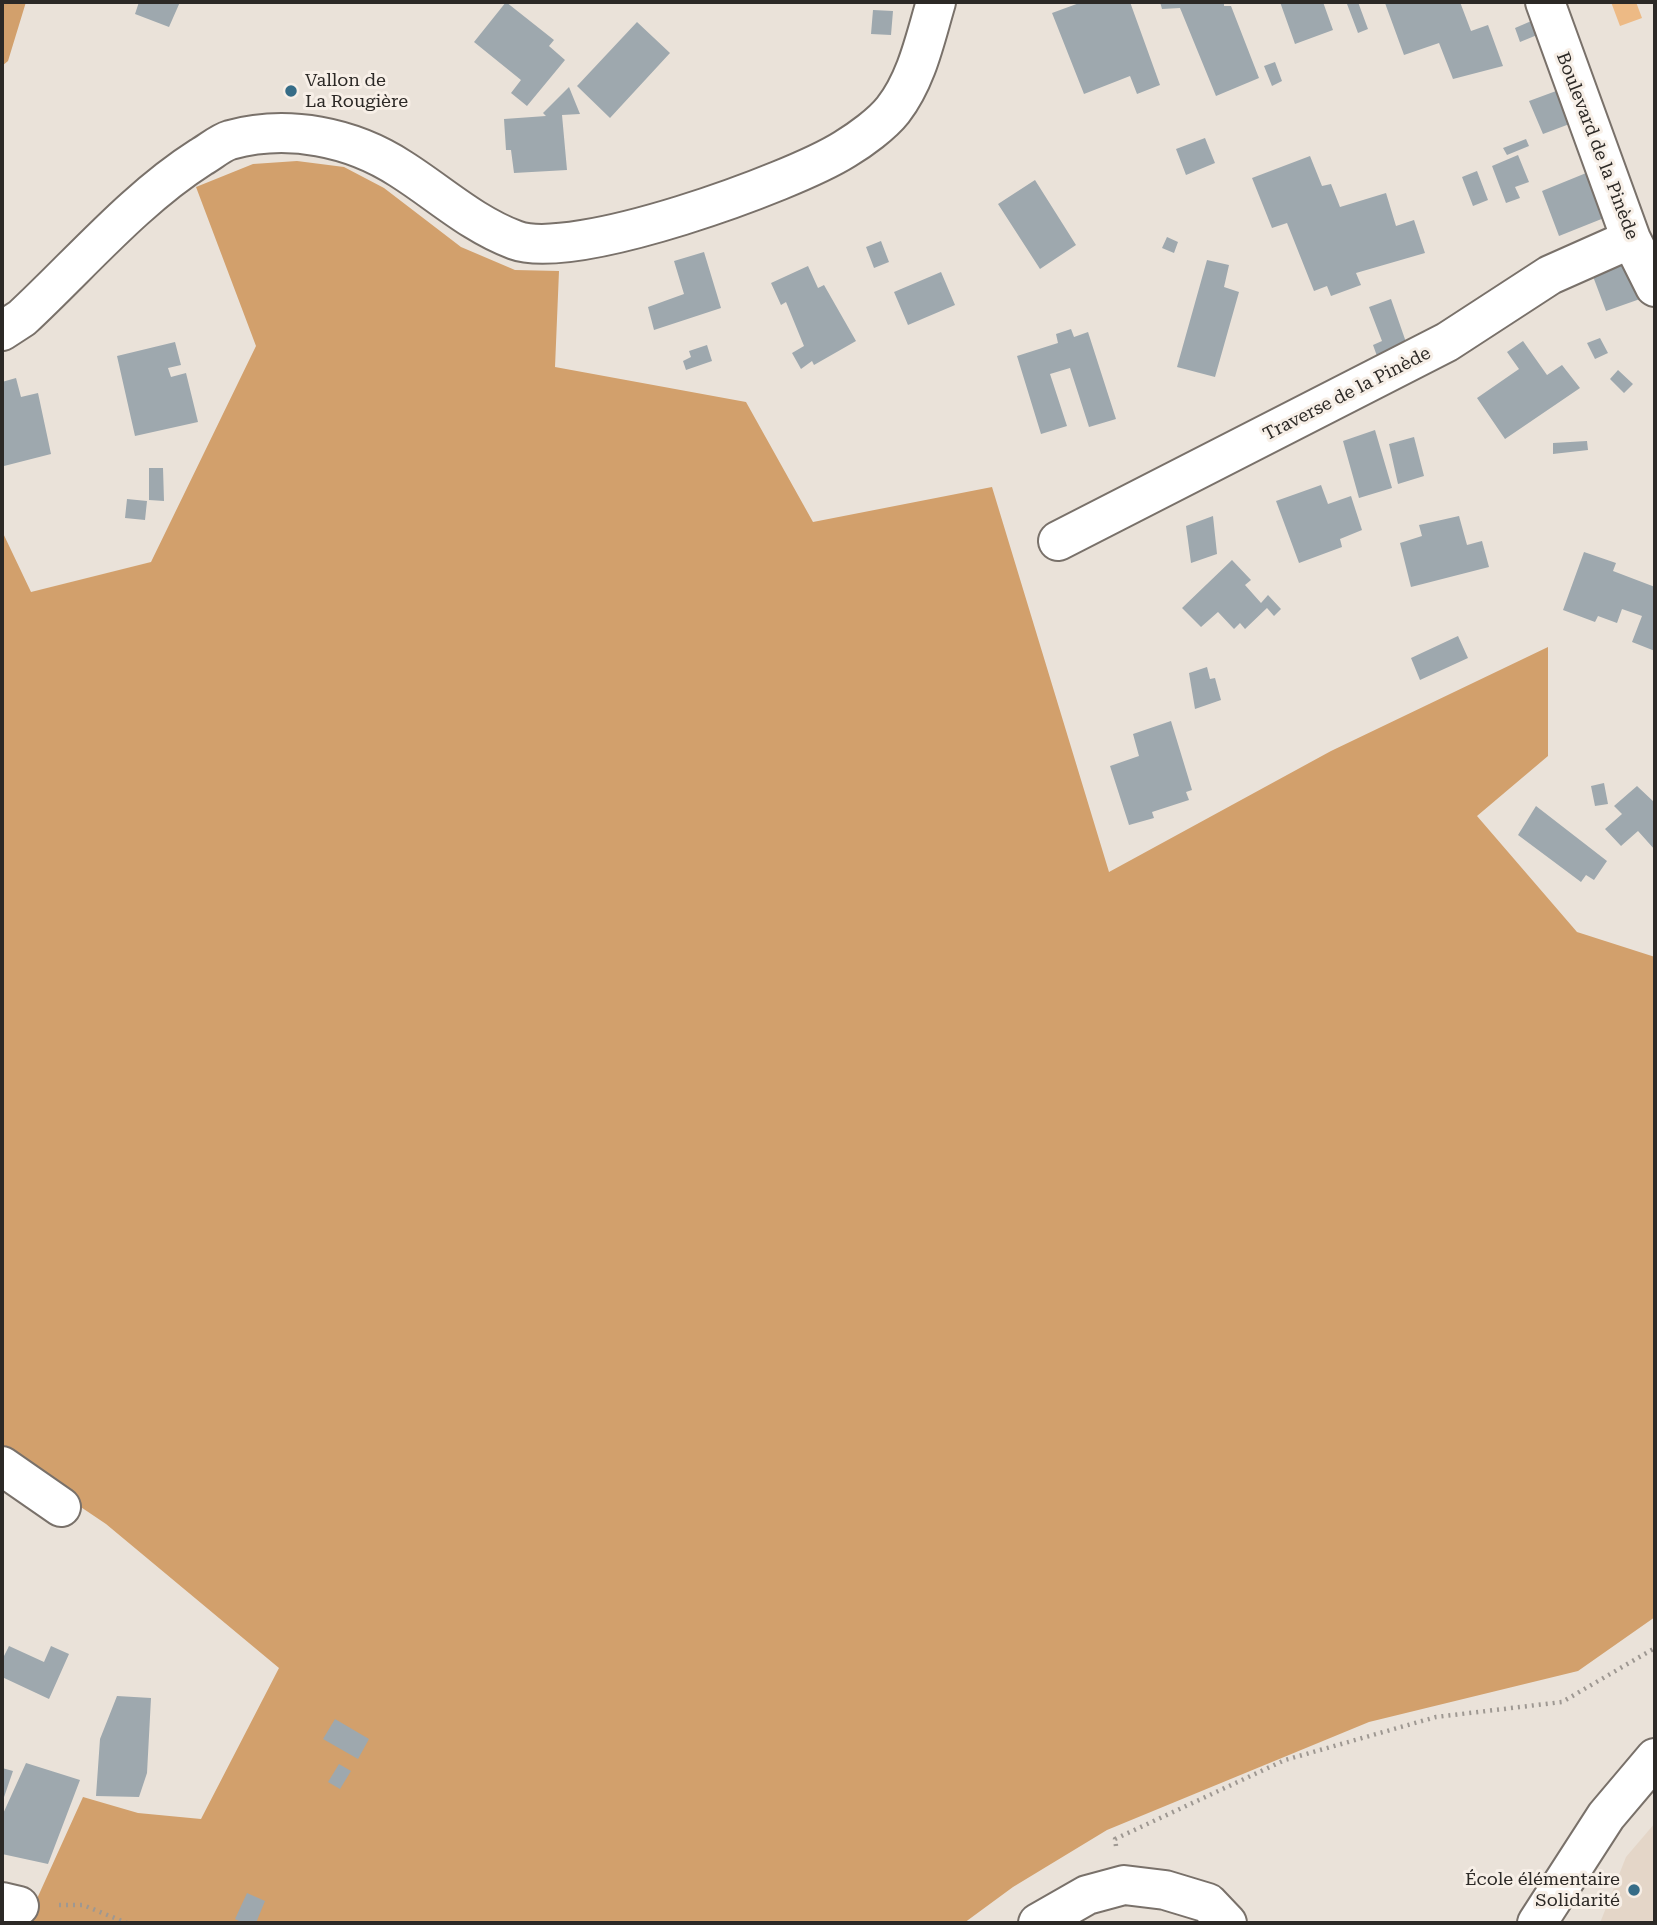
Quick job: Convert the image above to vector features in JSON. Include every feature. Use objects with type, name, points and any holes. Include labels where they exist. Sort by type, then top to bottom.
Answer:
[{"type":"street","points":[[2,331],[31,309],[177,173],[228,141],[293,132],[347,143],[400,168],[466,216],[517,241],[562,244],[634,229],[726,202],[845,149],[892,112],[915,74],[936,2]]},
{"type":"street","name":"Boulevard de la Pinède","points":[[1545,2],[1631,239],[1655,287]]},
{"type":"street","name":"Traverse de la Pinède","points":[[1058,541],[1447,342],[1550,275],[1631,239]]},
{"type":"street","points":[[2,1466],[61,1507]]},
{"type":"street","points":[[1537,1923],[1606,1816],[1655,1758]]},
{"type":"street","points":[[1038,1923],[1087,1895],[1124,1885],[1165,1890],[1208,1903],[1227,1923]]},
{"type":"path","points":[[1118,1856],[1115,1839],[1285,1760],[1436,1717],[1562,1702],[1655,1648]]},
{"type":"path","points":[[10,1904],[83,1905],[127,1923]]},
{"type":"shaded area","points":[[2,2],[26,2],[8,61],[2,66]]},
{"type":"shaded area","points":[[1611,2],[1636,2],[1642,18],[1620,26]]},
{"type":"shaded area","points":[[297,161],[344,167],[384,188],[461,247],[515,270],[559,271],[555,367],[746,402],[813,522],[992,487],[1109,872],[1331,751],[1548,647],[1548,756],[1477,816],[1577,932],[1655,957],[1655,1617],[1578,1671],[1369,1722],[1107,1830],[1013,1887],[964,1923],[26,1923],[83,1797],[138,1813],[201,1819],[279,1668],[106,1524],[2,1454],[2,531],[31,592],[151,562],[256,346],[196,187],[253,164]]},
{"type":"shaded area","name":"École élémentaire Solidarité","points":[[1655,1823],[1655,1923],[1600,1923],[1626,1857]]},
{"type":"building","points":[[139,2],[180,2],[169,27],[135,14]]},
{"type":"building","points":[[506,2],[554,40],[549,46],[565,60],[527,106],[511,93],[521,80],[474,42]]},
{"type":"building","points":[[1082,2],[1130,2],[1160,85],[1137,94],[1130,76],[1084,94],[1052,13]]},
{"type":"building","points":[[1160,2],[1224,2],[1224,6],[1231,6],[1259,78],[1216,96],[1180,8],[1162,9]]},
{"type":"building","points":[[1280,2],[1323,2],[1333,30],[1295,44]]},
{"type":"building","points":[[1358,2],[1368,29],[1358,33],[1347,4]]},
{"type":"building","points":[[1460,2],[1471,31],[1488,25],[1503,66],[1453,79],[1439,43],[1404,55],[1385,3]]},
{"type":"building","points":[[873,10],[893,11],[891,35],[871,34]]},
{"type":"building","points":[[1536,19],[1542,33],[1520,42],[1515,28]]},
{"type":"building","points":[[637,22],[670,53],[610,118],[577,86]]},
{"type":"building","points":[[1275,62],[1282,81],[1272,86],[1264,66]]},
{"type":"building","points":[[569,87],[580,114],[562,115],[567,170],[514,173],[511,150],[506,150],[504,119],[546,116],[543,113]]},
{"type":"building","points":[[1567,87],[1580,120],[1543,134],[1529,101]]},
{"type":"building","points":[[1205,138],[1215,163],[1186,175],[1176,149]]},
{"type":"building","points":[[1526,139],[1529,146],[1507,155],[1503,148]]},
{"type":"building","points":[[1518,155],[1529,182],[1515,187],[1520,198],[1506,203],[1492,166]]},
{"type":"building","points":[[1310,156],[1322,186],[1331,184],[1340,207],[1386,193],[1396,226],[1414,220],[1425,253],[1356,273],[1361,285],[1331,296],[1327,286],[1314,291],[1287,223],[1272,228],[1252,178]]},
{"type":"building","points":[[1596,169],[1614,214],[1559,236],[1542,191]]},
{"type":"building","points":[[1477,171],[1488,200],[1473,206],[1462,177]]},
{"type":"building","points":[[1035,180],[1076,245],[1040,269],[998,204]]},
{"type":"building","points":[[1167,237],[1178,242],[1174,253],[1162,248]]},
{"type":"building","points":[[881,241],[889,262],[874,268],[866,247]]},
{"type":"building","points":[[704,252],[721,308],[654,330],[648,307],[684,294],[674,261]]},
{"type":"building","points":[[1626,259],[1640,299],[1606,311],[1591,271]]},
{"type":"building","points":[[1207,260],[1229,265],[1224,287],[1239,292],[1215,377],[1177,367]]},
{"type":"building","points":[[808,266],[818,288],[824,285],[856,341],[814,365],[812,361],[801,369],[792,353],[804,346],[786,302],[781,305],[771,283]]},
{"type":"building","points":[[941,272],[955,305],[908,325],[894,292]]},
{"type":"building","points":[[1391,299],[1407,345],[1377,356],[1373,345],[1382,341],[1369,307]]},
{"type":"building","points":[[1071,329],[1074,337],[1088,332],[1116,419],[1089,427],[1070,368],[1050,374],[1067,426],[1041,434],[1017,356],[1058,343],[1056,334]]},
{"type":"building","points":[[1600,338],[1608,353],[1595,359],[1587,343]]},
{"type":"building","points":[[1523,341],[1547,375],[1562,365],[1580,388],[1505,439],[1477,398],[1519,369],[1507,352]]},
{"type":"building","points":[[175,342],[181,365],[168,368],[171,377],[186,373],[198,422],[135,436],[117,356]]},
{"type":"building","points":[[707,345],[712,361],[686,370],[683,361],[691,357],[689,351]]},
{"type":"building","points":[[1618,370],[1633,384],[1624,393],[1610,379]]},
{"type":"building","points":[[16,378],[21,397],[38,393],[51,454],[4,466],[2,382]]},
{"type":"building","points":[[1375,430],[1392,488],[1359,498],[1343,441]]},
{"type":"building","points":[[1414,437],[1424,476],[1398,484],[1389,444]]},
{"type":"building","points":[[1587,441],[1588,450],[1553,454],[1553,443]]},
{"type":"building","points":[[149,468],[163,468],[164,501],[149,500]]},
{"type":"building","points":[[1321,485],[1328,504],[1351,496],[1362,530],[1340,539],[1342,547],[1299,563],[1276,501]]},
{"type":"building","points":[[127,499],[147,501],[145,520],[125,518]]},
{"type":"building","points":[[1213,516],[1217,554],[1191,563],[1186,526]]},
{"type":"building","points":[[1459,516],[1467,545],[1482,541],[1489,567],[1411,587],[1400,543],[1422,536],[1419,525]]},
{"type":"building","points":[[1584,552],[1616,563],[1613,571],[1655,587],[1655,651],[1632,642],[1642,616],[1622,609],[1617,623],[1598,616],[1595,622],[1563,610]]},
{"type":"building","points":[[1232,560],[1251,580],[1245,585],[1261,603],[1268,595],[1281,609],[1274,616],[1267,608],[1245,629],[1240,623],[1234,629],[1218,612],[1201,627],[1182,608]]},
{"type":"building","points":[[1458,636],[1468,658],[1420,680],[1411,658]]},
{"type":"building","points":[[1207,667],[1210,679],[1215,678],[1221,700],[1195,709],[1189,673]]},
{"type":"building","points":[[1171,721],[1192,790],[1186,792],[1189,800],[1152,812],[1154,818],[1129,825],[1110,766],[1139,756],[1133,734]]},
{"type":"building","points":[[1604,783],[1608,804],[1595,806],[1591,786]]},
{"type":"building","points":[[1637,786],[1655,803],[1655,850],[1638,831],[1621,846],[1605,829],[1622,814],[1614,806]]},
{"type":"building","points":[[1536,806],[1607,861],[1594,880],[1586,875],[1581,882],[1518,835]]},
{"type":"building","points":[[9,1646],[44,1662],[51,1646],[69,1654],[49,1699],[2,1677],[2,1660]]},
{"type":"building","points":[[117,1696],[151,1698],[147,1773],[139,1797],[96,1796],[100,1739]]},
{"type":"building","points":[[335,1719],[369,1739],[358,1759],[323,1739]]},
{"type":"building","points":[[26,1763],[80,1780],[48,1864],[2,1854],[2,1816]]},
{"type":"building","points":[[339,1764],[351,1771],[340,1789],[328,1782]]},
{"type":"building","points":[[2,1768],[13,1771],[2,1803]]},
{"type":"building","points":[[247,1893],[265,1901],[256,1923],[243,1923],[235,1919]]},
{"type":"place","name":"Vallon de La Rougière","points":[[291,91]]},
{"type":"place","name":"École élémentaire Solidarité","points":[[1634,1890]]}]
